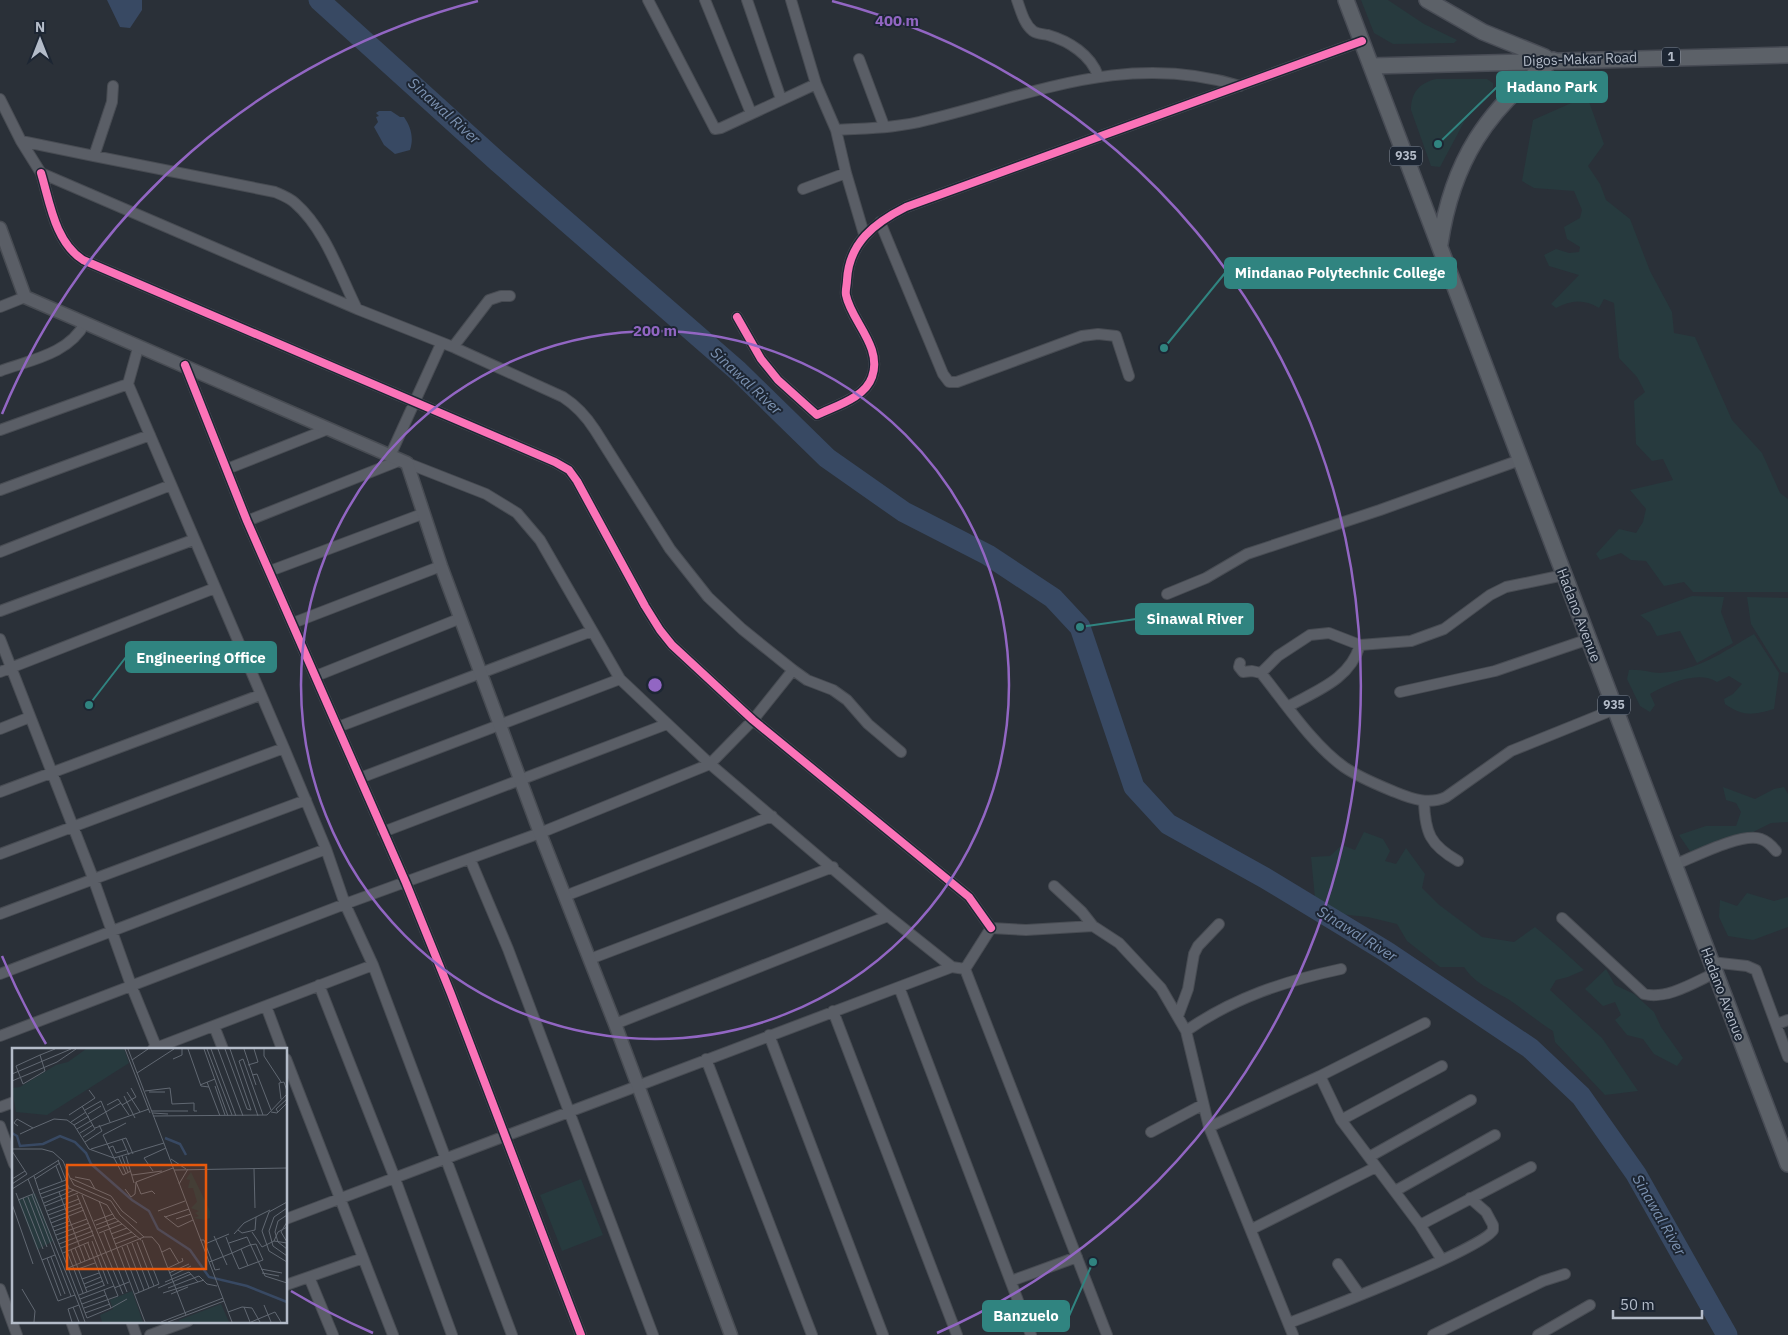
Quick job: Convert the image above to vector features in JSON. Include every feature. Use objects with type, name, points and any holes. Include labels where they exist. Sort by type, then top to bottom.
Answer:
[{"type":"main road","name":"Hadano Avenue","points":[[1346,0],[1788,1164]]},
{"type":"main road","points":[[1427,0],[1483,32],[1553,60],[1509,95],[1474,140],[1451,191],[1440,246]]},
{"type":"main road","name":"Digos-Makar Road","points":[[1371,66],[1553,60],[1788,56]]},
{"type":"street","points":[[648,0],[713,127],[721,128],[816,84]]},
{"type":"street","points":[[705,0],[751,113]]},
{"type":"street","points":[[747,0],[782,99]]},
{"type":"street","points":[[791,0],[816,84],[836,130],[846,173],[864,234]]},
{"type":"street","points":[[1017,0],[1025,22],[1034,32],[1049,35],[1077,48],[1092,63],[1098,76]]},
{"type":"street","points":[[737,318],[761,359],[778,380],[817,415],[859,395],[872,378],[875,359],[865,332],[846,296],[848,266],[852,254],[864,234],[880,222],[906,207],[1362,41]]},
{"type":"street","points":[[859,59],[884,126]]},
{"type":"street","points":[[836,130],[926,121],[1029,91],[1098,76],[1188,74],[1204,76],[1240,86]]},
{"type":"street","points":[[94,156],[112,102],[113,86]]},
{"type":"street","points":[[0,98],[21,141],[41,173],[55,222],[64,241],[83,260],[256,332],[555,462],[569,470],[585,495],[660,630],[683,656],[753,720],[968,897],[991,928]]},
{"type":"street","points":[[21,141],[275,192],[294,202],[310,218],[357,309]]},
{"type":"street","points":[[41,173],[357,309],[441,344],[453,347],[564,397],[583,413],[670,549],[724,614],[793,670],[841,696],[868,724],[901,752]]},
{"type":"street","points":[[803,189],[846,173]]},
{"type":"street","points":[[880,222],[949,382],[957,382],[1075,338],[1098,334],[1116,336],[1129,376]]},
{"type":"street","points":[[0,228],[3,247],[25,297],[138,348],[185,365],[399,460],[486,494],[517,512],[540,540],[620,679],[710,764],[833,867],[888,916],[952,967]]},
{"type":"street","points":[[453,347],[490,300],[501,296],[510,296]]},
{"type":"street","points":[[0,307],[25,297]]},
{"type":"street","points":[[0,371],[62,348],[78,336],[85,323]]},
{"type":"street","points":[[441,344],[414,402],[399,460],[422,514],[520,781],[615,1024],[731,1335]]},
{"type":"street","points":[[138,348],[128,384],[193,540],[306,800],[326,849],[345,904],[374,964],[512,1335]]},
{"type":"street","points":[[185,365],[247,521],[406,883],[451,994],[581,1335]]},
{"type":"street","points":[[0,430],[128,384]]},
{"type":"street","points":[[227,469],[328,429]]},
{"type":"street","points":[[0,490],[150,435]]},
{"type":"street","points":[[247,521],[399,460]]},
{"type":"street","points":[[1167,594],[1206,578],[1247,554],[1380,510],[1520,460]]},
{"type":"street","points":[[0,552],[171,485]]},
{"type":"street","points":[[270,571],[422,514]]},
{"type":"street","points":[[0,611],[193,540]]},
{"type":"street","points":[[293,623],[441,566]]},
{"type":"street","points":[[1262,673],[1278,656],[1310,635],[1329,633],[1360,645],[1393,644],[1425,638],[1444,629],[1490,595],[1506,587],[1564,575]]},
{"type":"street","points":[[0,672],[215,588]]},
{"type":"street","points":[[316,676],[461,618]]},
{"type":"street","points":[[338,727],[592,631]]},
{"type":"street","points":[[0,639],[93,878],[131,985],[156,1048],[374,964]]},
{"type":"street","points":[[1400,692],[1495,671],[1589,639]]},
{"type":"street","points":[[1289,706],[1345,674],[1354,661],[1360,645]]},
{"type":"street","points":[[1240,663],[1239,667],[1244,672],[1252,670],[1262,673],[1315,741],[1343,766],[1373,782],[1424,801],[1440,800],[1446,797],[1510,751],[1615,709]]},
{"type":"street","points":[[0,1036],[345,904],[540,833],[710,764],[753,720],[793,670]]},
{"type":"street","points":[[360,778],[620,679]]},
{"type":"street","points":[[0,792],[260,695]]},
{"type":"street","points":[[0,729],[30,717]]},
{"type":"street","points":[[383,832],[667,724]]},
{"type":"street","points":[[0,854],[284,748]]},
{"type":"street","points":[[0,914],[306,800]]},
{"type":"street","points":[[1424,801],[1425,825],[1431,839],[1458,861]]},
{"type":"street","points":[[565,896],[772,816]]},
{"type":"street","points":[[1674,865],[1737,841],[1753,838],[1764,839],[1776,851]]},
{"type":"street","points":[[0,974],[326,849]]},
{"type":"street","points":[[470,859],[508,948],[653,1335]]},
{"type":"street","points":[[590,960],[833,867]]},
{"type":"street","points":[[1054,886],[1082,912],[1093,926],[1119,943],[1138,961],[1162,988],[1178,1016],[1186,1031],[1202,1106],[1209,1127],[1294,1335]]},
{"type":"street","points":[[615,1024],[888,916]]},
{"type":"street","points":[[1562,918],[1644,994],[1657,996],[1667,993],[1713,968],[1754,968],[1777,1024],[1788,1057]]},
{"type":"street","points":[[1178,1016],[1187,995],[1194,954],[1198,946],[1219,924]]},
{"type":"street","points":[[991,928],[1026,930],[1093,926]]},
{"type":"street","points":[[965,969],[991,928]]},
{"type":"street","points":[[288,1217],[952,967],[965,969]]},
{"type":"street","points":[[965,969],[1107,1335]]},
{"type":"street","points":[[1186,1031],[1225,1006],[1257,993],[1288,982],[1341,969]]},
{"type":"street","points":[[319,986],[394,1176],[452,1335]]},
{"type":"street","points":[[899,987],[1031,1335]]},
{"type":"street","points":[[266,1006],[282,1048]]},
{"type":"street","points":[[833,1011],[957,1335]]},
{"type":"street","points":[[1777,1024],[1788,1020]]},
{"type":"street","points":[[1209,1127],[1320,1076],[1425,1023]]},
{"type":"street","points":[[214,1026],[222,1048]]},
{"type":"street","points":[[769,1035],[879,1334]]},
{"type":"street","points":[[706,1059],[812,1335]]},
{"type":"street","points":[[288,1064],[393,1335]]},
{"type":"street","points":[[1341,1120],[1442,1066]]},
{"type":"street","points":[[1320,1076],[1341,1120],[1420,1225],[1442,1260]]},
{"type":"street","points":[[1370,1157],[1471,1100]]},
{"type":"street","points":[[0,1107],[12,1103]]},
{"type":"street","points":[[1152,1132],[1202,1106]]},
{"type":"street","points":[[0,1126],[12,1159]]},
{"type":"street","points":[[1395,1191],[1496,1135]]},
{"type":"street","points":[[1252,1229],[1376,1167]]},
{"type":"street","points":[[1420,1225],[1531,1167]]},
{"type":"street","points":[[1289,1324],[1442,1260],[1492,1234],[1493,1225],[1491,1220],[1470,1198]]},
{"type":"street","points":[[1011,1281],[1077,1257]]},
{"type":"street","points":[[288,1284],[363,1258]]},
{"type":"street","points":[[1338,1264],[1359,1294]]},
{"type":"street","points":[[1433,1335],[1543,1281],[1565,1274]]},
{"type":"street","points":[[309,1276],[333,1335]]},
{"type":"street","points":[[0,1289],[12,1315]]},
{"type":"street","points":[[1538,1335],[1590,1306]]},
{"type":"street","points":[[15,1322],[17,1335]]},
{"type":"street","points":[[71,1322],[76,1335]]},
{"type":"street","points":[[131,1322],[136,1335]]},
{"type":"street","points":[[150,1335],[185,1322]]},
{"type":"green space","points":[[1361,0],[1388,0],[1424,24],[1457,40],[1454,43],[1393,44],[1374,33]]},
{"type":"green space","points":[[1436,79],[1487,79],[1493,83],[1493,88],[1464,122],[1440,167],[1431,166],[1411,110],[1414,94],[1417,90],[1425,83]]},
{"type":"green space","points":[[1587,96],[1604,144],[1588,166],[1600,184],[1606,200],[1630,219],[1650,271],[1672,312],[1674,333],[1695,337],[1732,420],[1762,453],[1780,493],[1788,499],[1788,592],[1693,592],[1684,582],[1664,586],[1646,561],[1631,560],[1621,553],[1600,560],[1596,554],[1619,529],[1636,533],[1643,522],[1646,509],[1630,490],[1673,480],[1663,459],[1652,461],[1636,444],[1634,401],[1645,392],[1637,377],[1619,358],[1614,303],[1604,299],[1599,308],[1583,302],[1567,303],[1556,308],[1551,304],[1579,275],[1549,266],[1544,255],[1556,249],[1569,253],[1579,252],[1580,247],[1567,239],[1564,227],[1580,218],[1582,210],[1574,191],[1534,188],[1522,181],[1533,120]]},
{"type":"green space","points":[[1692,596],[1724,597],[1721,612],[1733,643],[1697,663],[1680,631],[1657,636],[1650,623],[1640,615]]},
{"type":"green space","points":[[1747,597],[1788,598],[1788,673],[1781,672],[1751,624]]},
{"type":"green space","points":[[1754,634],[1779,673],[1774,709],[1749,714],[1725,704],[1724,699],[1733,694],[1742,684],[1729,676],[1717,682],[1701,677],[1665,686],[1650,694],[1655,705],[1650,712],[1640,706],[1627,679],[1629,670],[1660,673],[1687,668],[1710,660]]},
{"type":"green space","points":[[1723,787],[1755,799],[1774,789],[1784,787],[1788,794],[1788,822],[1771,823],[1745,836],[1692,854],[1679,835],[1706,826],[1736,826],[1741,812],[1736,803],[1726,800]]},
{"type":"green space","points":[[1364,832],[1383,839],[1390,851],[1385,861],[1396,864],[1406,848],[1425,874],[1422,888],[1438,904],[1482,937],[1514,942],[1535,927],[1584,970],[1556,980],[1550,990],[1602,1038],[1638,1091],[1605,1095],[1555,1042],[1553,1031],[1508,999],[1478,982],[1464,967],[1440,967],[1407,941],[1397,924],[1368,917],[1339,914],[1315,898],[1311,857],[1330,856],[1342,845],[1355,850]]},
{"type":"green space","points":[[1747,893],[1774,901],[1788,897],[1788,927],[1753,940],[1728,936],[1719,917],[1720,900],[1737,906]]},
{"type":"green space","points":[[1606,969],[1615,985],[1634,994],[1654,1012],[1661,1027],[1683,1058],[1677,1066],[1654,1054],[1643,1039],[1627,1035],[1615,1020],[1621,1015],[1615,1002],[1603,1006],[1585,989]]},
{"type":"green space","points":[[581,1179],[603,1235],[562,1251],[540,1195]]},
{"type":"water","points":[[107,0],[142,0],[142,10],[130,28],[120,27]]},
{"type":"water","points":[[379,111],[391,111],[400,117],[404,117],[411,133],[410,150],[395,154],[384,145],[374,127],[378,122],[376,117],[379,116],[376,113]]},
{"type":"waterway","name":"Sinawal River","points":[[319,0],[498,162],[738,371],[827,458],[904,512],[988,555],[1053,598],[1080,627],[1134,787],[1168,824],[1265,878],[1387,952],[1530,1048],[1581,1096],[1636,1174],[1727,1335]]},
{"type":"cycle path","points":[[737,317],[761,359],[778,380],[817,415],[840,405],[863,391],[872,377],[874,366],[870,345],[849,305],[846,295],[849,267],[858,245],[865,236],[894,213],[1362,41]]},
{"type":"cycle path","points":[[41,173],[51,209],[60,232],[66,243],[83,260],[555,462],[569,470],[577,481],[645,606],[672,645],[753,720],[969,897],[991,928]]},
{"type":"cycle path","points":[[185,365],[247,521],[406,883],[451,994],[581,1335]]},
{"type":"place","name":"Hadano Park","points":[[1438,144]]},
{"type":"place","name":"Mindanao Polytechnic College","points":[[1164,348]]},
{"type":"place","name":"Sinawal River","points":[[1080,627]]},
{"type":"place","name":"Engineering Office","points":[[89,705]]},
{"type":"place","name":"Banzuelo","points":[[1093,1262]]}]
